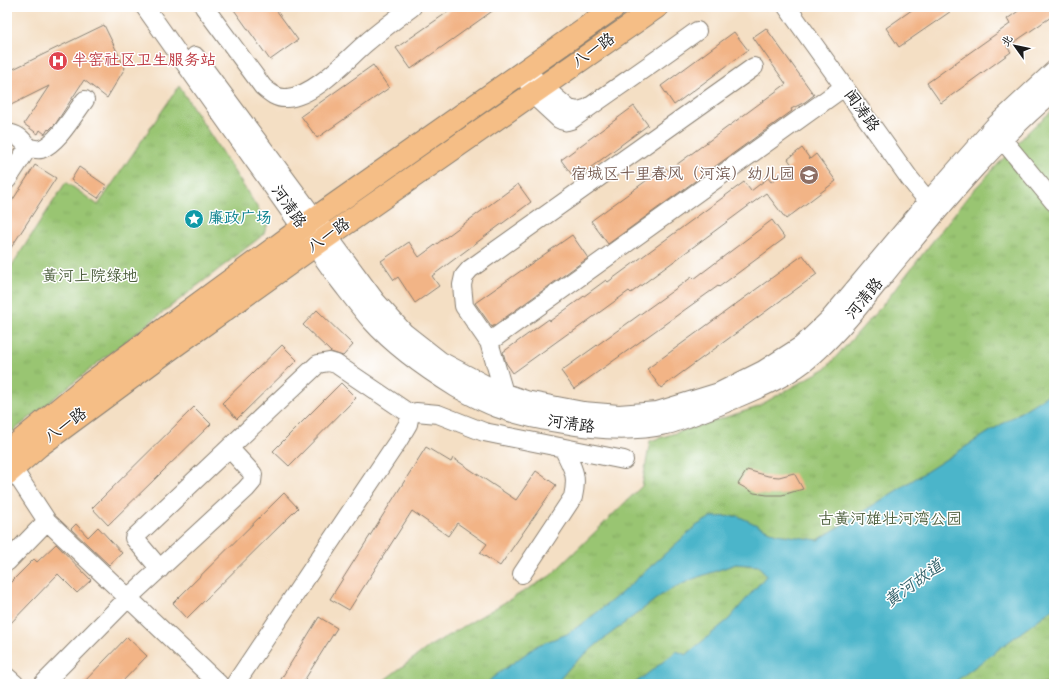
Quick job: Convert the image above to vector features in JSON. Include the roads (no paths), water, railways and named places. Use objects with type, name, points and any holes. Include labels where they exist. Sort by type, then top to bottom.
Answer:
[{"type":"main road","name":"八一路","points":[[9,465],[89,384],[308,223],[615,7]]},
{"type":"main road","name":"八一路","points":[[9,465],[39,446],[169,350],[321,241],[656,7]]},
{"type":"street","name":"河清路","points":[[145,7],[321,241],[404,332],[441,361],[481,383],[504,393],[526,400],[583,411],[619,414],[657,411],[719,392],[763,370],[802,345],[829,319],[932,207],[1036,106],[1054,92]]},
{"type":"street","name":"河清路","points":[[159,7],[308,223]]},
{"type":"street","points":[[204,7],[263,88],[280,98],[295,97],[325,80],[366,43],[412,7]]},
{"type":"street","name":"闻涛路","points":[[787,7],[932,207]]},
{"type":"street","points":[[525,71],[537,90],[564,122],[572,120],[608,93],[698,31]]},
{"type":"street","points":[[504,393],[489,342],[464,306],[462,286],[464,276],[470,269],[754,67]]},
{"type":"street","name":"河清路","points":[[321,241],[337,278],[371,321],[402,351],[441,379],[470,395],[495,407],[528,418],[586,429],[634,430],[668,425],[720,406],[772,384],[810,359],[825,345],[856,310],[994,126],[1054,70]]},
{"type":"street","points":[[489,342],[844,87]]},
{"type":"street","points":[[28,148],[40,149],[60,134],[85,100]]},
{"type":"street","points":[[7,133],[14,134],[24,142],[28,148]]},
{"type":"street","points":[[1002,139],[1054,202]]},
{"type":"street","points":[[7,180],[28,148]]},
{"type":"street","points":[[160,569],[134,538],[318,364],[328,362],[336,364],[410,414]]},
{"type":"street","points":[[410,414],[416,412],[438,414],[484,432],[624,460]]},
{"type":"street","points":[[503,436],[513,413]]},
{"type":"street","points":[[235,684],[398,441],[408,424],[410,414]]},
{"type":"street","points":[[43,684],[129,597],[252,482],[253,474],[229,448]]},
{"type":"street","points":[[522,574],[573,497],[576,482],[574,470],[563,448]]},
{"type":"street","points":[[9,465],[47,520],[220,684]]},
{"type":"street","points":[[7,562],[47,520]]},
{"type":"street","points":[[7,677],[15,684]]},
{"type":"water","name":"黄河故道","points":[[1054,391],[1054,608],[952,684],[634,684],[677,651],[686,655],[729,619],[766,576],[759,566],[736,564],[693,579],[664,593],[571,666],[556,684],[486,684],[492,678],[538,645],[567,634],[586,621],[620,594],[696,526],[711,517],[738,516],[776,534],[818,540]]},
{"type":"place","name":"半窑社区卫生服务站","points":[[58,61]]},
{"type":"place","name":"宿城区十里春风（河滨）幼儿园","points":[[809,175]]},
{"type":"place","name":"廉政广场","points":[[194,219]]},
{"type":"park label","name":"黄河上院绿地","points":[[90,277]]},
{"type":"park label","name":"古黄河雄壮河湾公园","points":[[890,520]]}]
